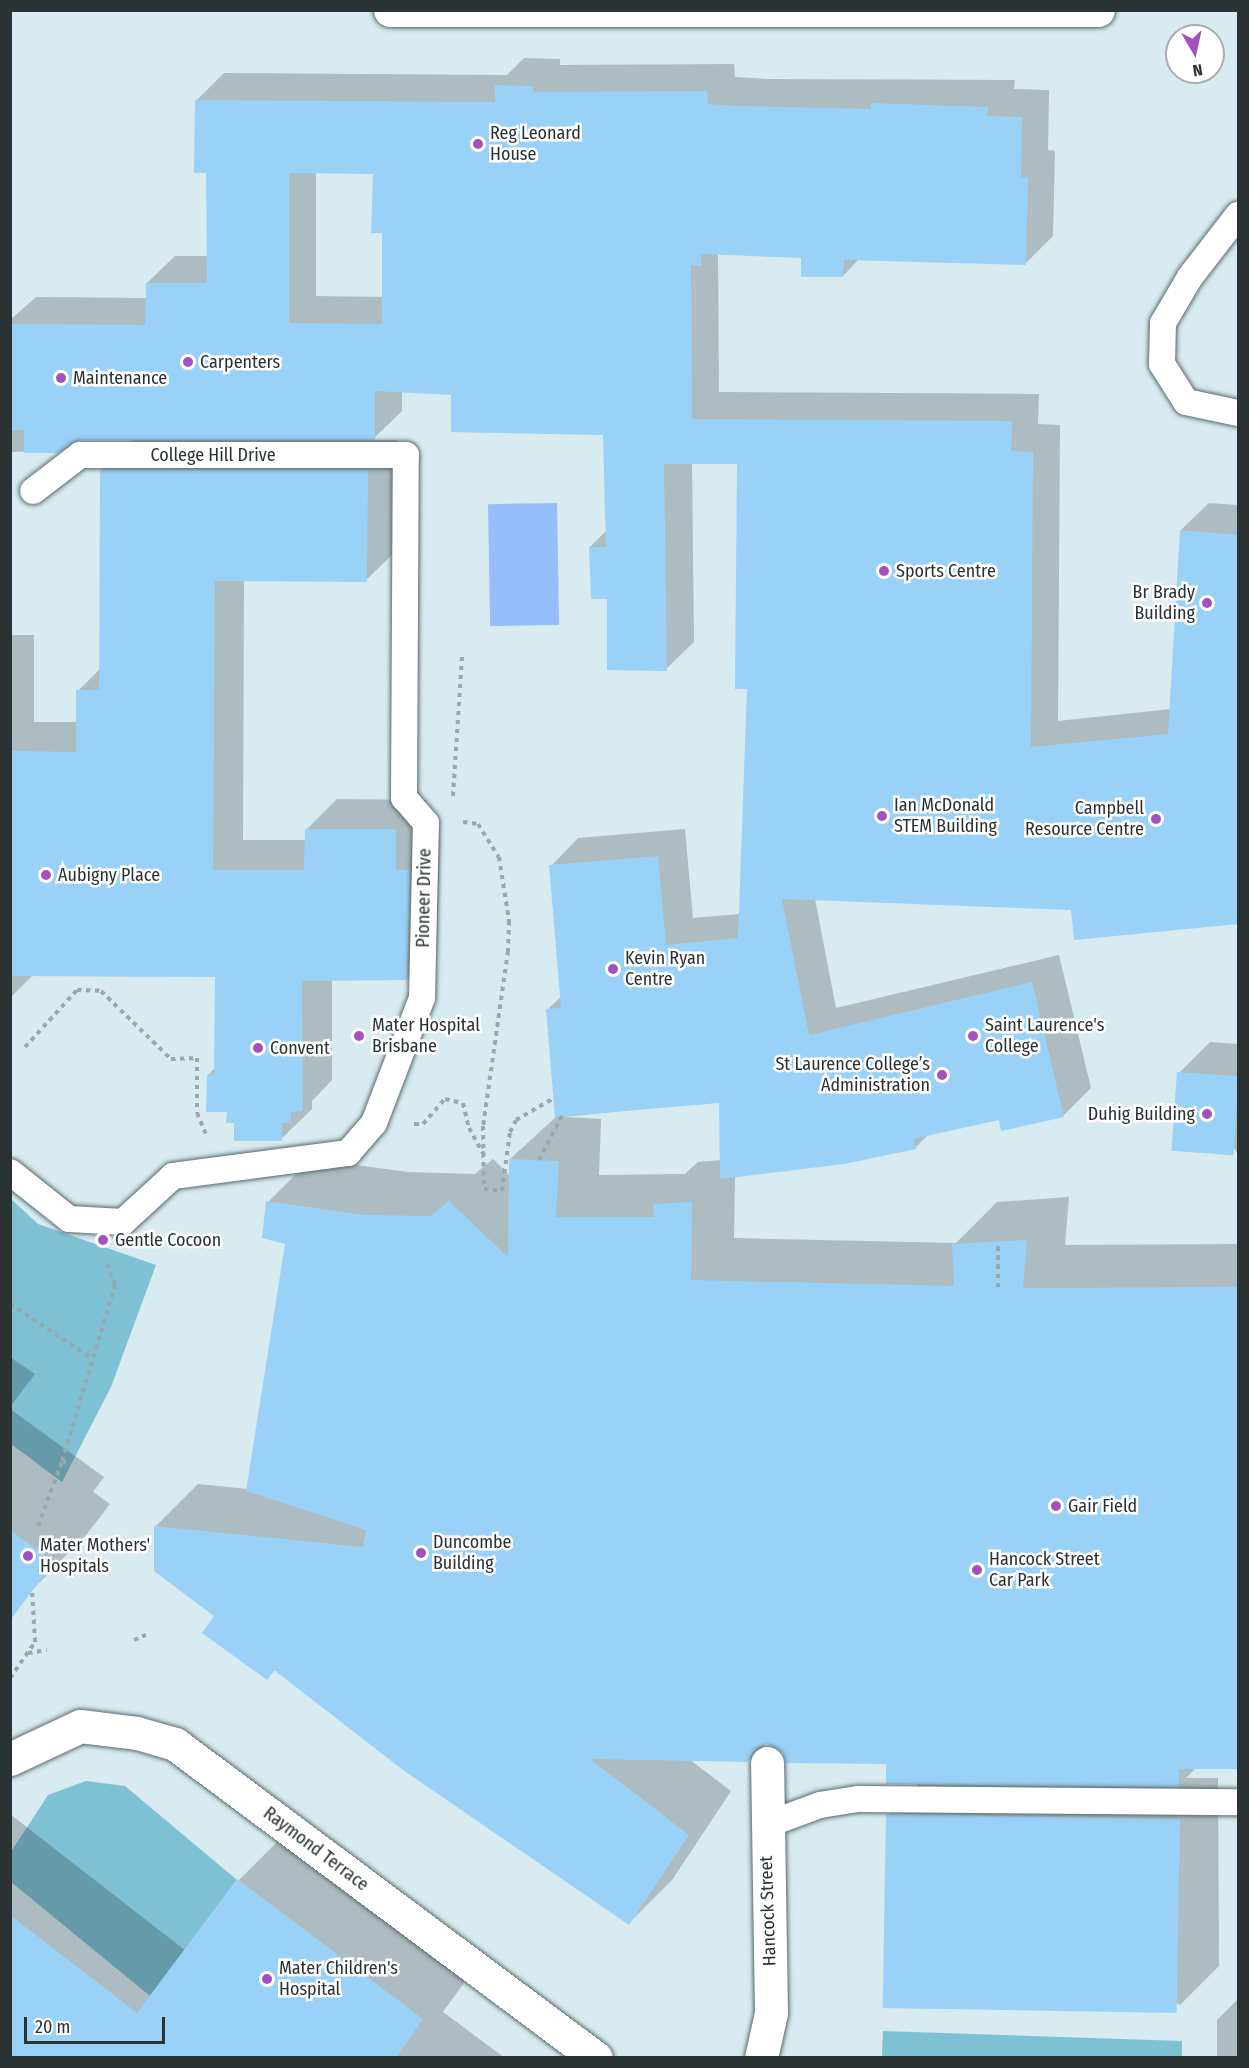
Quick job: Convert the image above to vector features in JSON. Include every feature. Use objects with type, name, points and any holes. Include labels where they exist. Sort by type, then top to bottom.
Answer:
[{"type":"street","points":[[390,10],[1098,10]]},
{"type":"street","name":"Raymond Terrace","points":[[10,1759],[80,1726],[137,1733],[175,1744],[596,2058]]},
{"type":"street","name":"Hancock Street","points":[[761,2058],[771,2013],[766,1825],[767,1762]]},
{"type":"lane","points":[[1239,216],[1190,277],[1163,323],[1162,364],[1186,402],[1239,413]]},
{"type":"lane","name":"College Hill Drive","points":[[33,491],[80,456],[406,455]]},
{"type":"lane","name":"Pioneer Drive","points":[[10,1172],[69,1219],[123,1222],[173,1176],[348,1153],[374,1123],[422,998],[426,823],[404,798],[406,455]]},
{"type":"lane","points":[[766,1825],[820,1805],[859,1799],[1239,1802]]},
{"type":"path","points":[[453,799],[462,656]]},
{"type":"path","points":[[478,824],[499,857],[508,921],[508,951],[483,1126],[484,1189],[501,1191],[510,1132],[516,1120],[554,1098]]},
{"type":"path","points":[[25,1047],[77,990],[101,991],[171,1059],[197,1058],[196,1113],[208,1139]]},
{"type":"path","points":[[374,1123],[423,1124],[445,1099],[463,1103],[469,1128],[484,1155]]},
{"type":"path","points":[[539,1160],[562,1116]]},
{"type":"path","points":[[998,1242],[998,1287]]},
{"type":"path","points":[[38,1526],[62,1461],[90,1356],[115,1285],[102,1253]]},
{"type":"path","points":[[10,1304],[90,1356]]},
{"type":"path","points":[[62,1461],[71,1464]]},
{"type":"path","points":[[10,1678],[28,1653],[37,1629],[33,1590]]},
{"type":"path","points":[[134,1640],[146,1635]]},
{"type":"path","points":[[28,1653],[47,1650]]},
{"type":"shaded area","points":[[557,503],[559,625],[490,626],[488,504]]},
{"type":"shaded area","points":[[11,1199],[38,1224],[156,1265],[111,1387],[62,1482],[11,1444]]},
{"type":"shaded area","points":[[86,1781],[125,1786],[237,1880],[150,1996],[11,1882],[11,1852],[48,1795]]},
{"type":"shaded area","points":[[883,2031],[1182,2041],[1182,2057],[882,2057]]},
{"type":"building","points":[[495,85],[533,86],[533,92],[707,91],[708,104],[740,106],[871,109],[871,103],[988,107],[987,116],[1022,117],[1021,177],[1028,178],[1026,265],[844,260],[843,277],[801,277],[801,258],[701,254],[701,266],[691,265],[692,419],[1012,421],[1011,451],[1033,452],[1031,747],[1168,734],[1180,530],[1239,535],[1239,924],[1074,940],[1071,910],[782,899],[809,1035],[1032,982],[1064,1117],[1001,1131],[999,1120],[913,1139],[916,1149],[844,1164],[720,1179],[719,1103],[555,1117],[546,1009],[561,1008],[549,865],[658,856],[666,945],[738,938],[747,689],[735,689],[737,464],[664,464],[667,671],[607,670],[607,599],[591,599],[589,547],[606,547],[603,435],[451,432],[451,395],[375,391],[375,440],[80,440],[58,453],[24,453],[24,430],[10,431],[10,324],[145,325],[146,283],[207,283],[206,173],[194,173],[195,100],[495,102]],"holes":[[[289,173],[373,174],[371,233],[382,233],[382,324],[289,323]]]},
{"type":"building","name":"Convent","points":[[100,470],[368,470],[367,582],[215,581],[213,870],[304,870],[305,829],[396,829],[396,870],[410,870],[407,980],[302,981],[303,1111],[291,1112],[291,1123],[282,1123],[282,1141],[234,1141],[234,1123],[226,1123],[227,1112],[206,1112],[207,1075],[214,1074],[215,977],[10,976],[10,751],[76,752],[76,690],[99,690]]},
{"type":"building","name":"Duhig Building","points":[[1177,1072],[1238,1076],[1233,1155],[1171,1151]]},
{"type":"building","points":[[509,1159],[559,1161],[556,1217],[654,1217],[653,1204],[692,1202],[691,1280],[954,1286],[952,1244],[1027,1240],[1023,1288],[1239,1287],[1239,1769],[1179,1769],[1179,1787],[886,1784],[886,1764],[786,1763],[783,1753],[767,1744],[757,1747],[748,1762],[590,1759],[689,1835],[629,1925],[403,1770],[274,1670],[267,1680],[202,1633],[214,1616],[154,1571],[154,1526],[363,1547],[366,1530],[246,1491],[285,1244],[262,1238],[266,1201],[364,1215],[430,1216],[449,1201],[508,1257]]},
{"type":"building","name":"Mater Mothers' Hospitals","points":[[10,1530],[54,1562],[10,1620]]},
{"type":"building","points":[[886,1814],[1180,1819],[1177,2013],[883,2008]]},
{"type":"building","name":"Mater Children's Hospital","points":[[237,1879],[423,2019],[396,2058],[10,2058],[10,1915],[137,2013]]},
{"type":"place","name":"Reg Leonard House","points":[[478,144]]},
{"type":"place","name":"Carpenters","points":[[188,362]]},
{"type":"place","name":"Maintenance","points":[[61,378]]},
{"type":"place","name":"Sports Centre","points":[[884,571]]},
{"type":"place","name":"Br Brady Building","points":[[1207,603]]},
{"type":"place","name":"Ian McDonald STEM Building","points":[[882,816]]},
{"type":"place","name":"Campbell Resource Centre","points":[[1156,819]]},
{"type":"place","name":"Aubigny Place","points":[[46,875]]},
{"type":"place","name":"Kevin Ryan Centre","points":[[613,969]]},
{"type":"place","name":"Mater Hospital Brisbane","points":[[359,1036]]},
{"type":"place","name":"Saint Laurence's College","points":[[973,1036]]},
{"type":"place","name":"Convent","points":[[258,1048]]},
{"type":"place","name":"St Laurence College’s Administration","points":[[942,1075]]},
{"type":"place","name":"Duhig Building","points":[[1207,1114]]},
{"type":"place","name":"Gentle Cocoon","points":[[103,1240]]},
{"type":"place","name":"Gair Field","points":[[1056,1506]]},
{"type":"place","name":"Duncombe Building","points":[[421,1553]]},
{"type":"place","name":"Mater Mothers' Hospitals","points":[[28,1556]]},
{"type":"place","name":"Hancock Street Car Park","points":[[977,1570]]},
{"type":"place","name":"Mater Children's Hospital","points":[[267,1979]]}]
